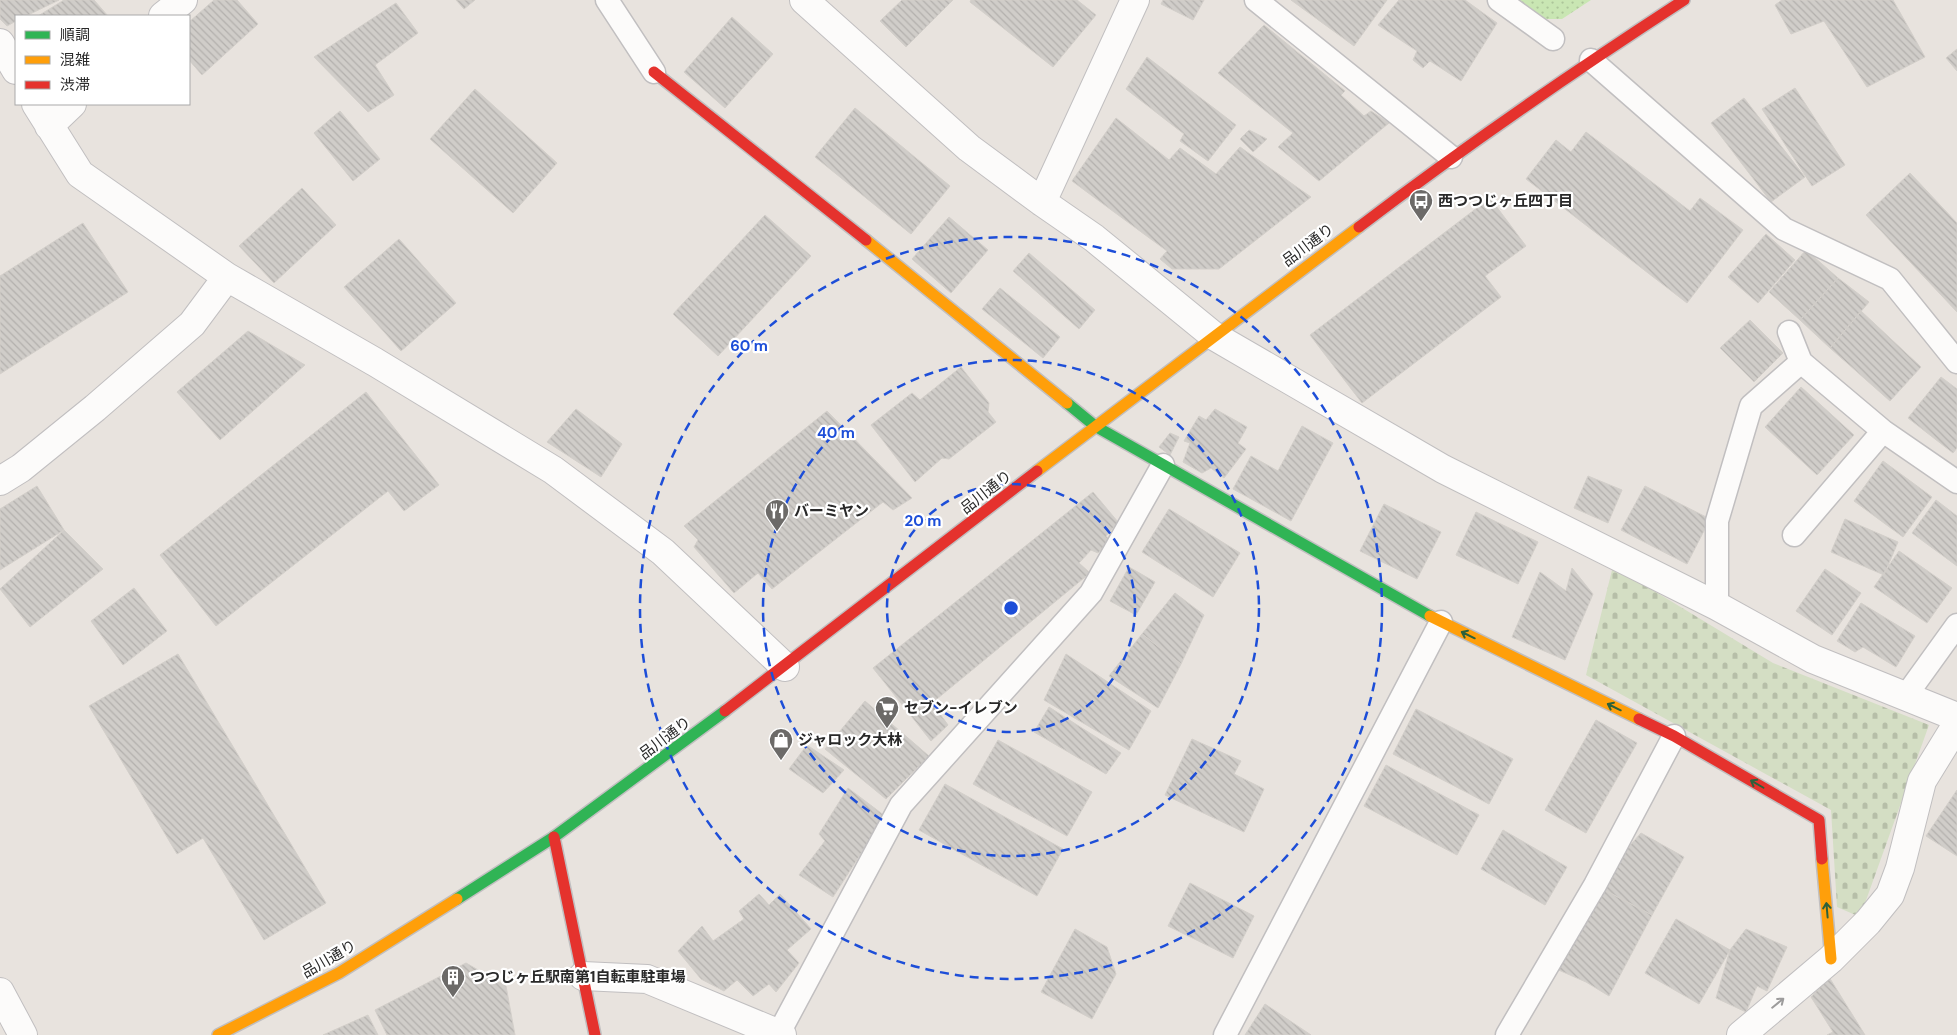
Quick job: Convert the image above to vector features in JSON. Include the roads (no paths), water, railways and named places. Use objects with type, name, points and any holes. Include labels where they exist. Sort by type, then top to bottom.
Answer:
[{"type":"street","points":[[164,15],[183,0]]},
{"type":"street","points":[[804,0],[969,148],[1094,238],[1214,336],[1443,469],[1717,606],[1813,659],[1957,717]]},
{"type":"street","points":[[1042,202],[1135,0]]},
{"type":"street","name":"品川通り","points":[[218,1035],[339,972],[554,837],[785,667],[1095,426],[1451,156],[1591,60],[1684,0]]},
{"type":"street","points":[[0,43],[15,68]]},
{"type":"street","points":[[654,72],[924,286],[1095,426],[1441,622],[1674,736],[1819,820],[1831,959]]},
{"type":"street","points":[[69,105],[43,115],[80,174],[227,278],[375,362],[553,470],[663,552],[785,667]]},
{"type":"street","points":[[0,480],[21,468],[95,408],[192,324],[227,278]]},
{"type":"street","points":[[1751,1031],[1831,959],[1868,922],[1890,895],[1900,868],[1922,782],[1957,724]]},
{"type":"street","points":[[554,837],[594,1035]]},
{"type":"street","points":[[583,976],[647,979],[781,1034]]},
{"type":"street","points":[[0,992],[23,1035]]},
{"type":"lane","points":[[607,0],[654,72]]},
{"type":"lane","points":[[1256,0],[1451,156]]},
{"type":"lane","points":[[1499,0],[1553,39]]},
{"type":"lane","points":[[1591,60],[1784,229],[1890,279],[1957,362]]},
{"type":"lane","points":[[1789,332],[1801,362],[1883,431],[1957,482]]},
{"type":"lane","points":[[1717,606],[1717,521],[1751,406],[1801,362]]},
{"type":"lane","points":[[1794,535],[1883,431]]},
{"type":"lane","points":[[781,1034],[901,805],[1091,593],[1163,465]]},
{"type":"lane","points":[[1225,1035],[1441,622]]},
{"type":"lane","points":[[1906,697],[1957,625]]},
{"type":"lane","points":[[1507,1035],[1596,885],[1674,736]]},
{"type":"place","name":"西つつじヶ丘四丁目","points":[[1421,222]]},
{"type":"place","name":"バーミヤン","points":[[777,532]]},
{"type":"place","name":"セブン-イレブン","points":[[887,729]]},
{"type":"place","name":"ジャロック大林","points":[[781,761]]},
{"type":"place","name":"つつじヶ丘駅南第1自転車駐車場","points":[[453,998]]}]
